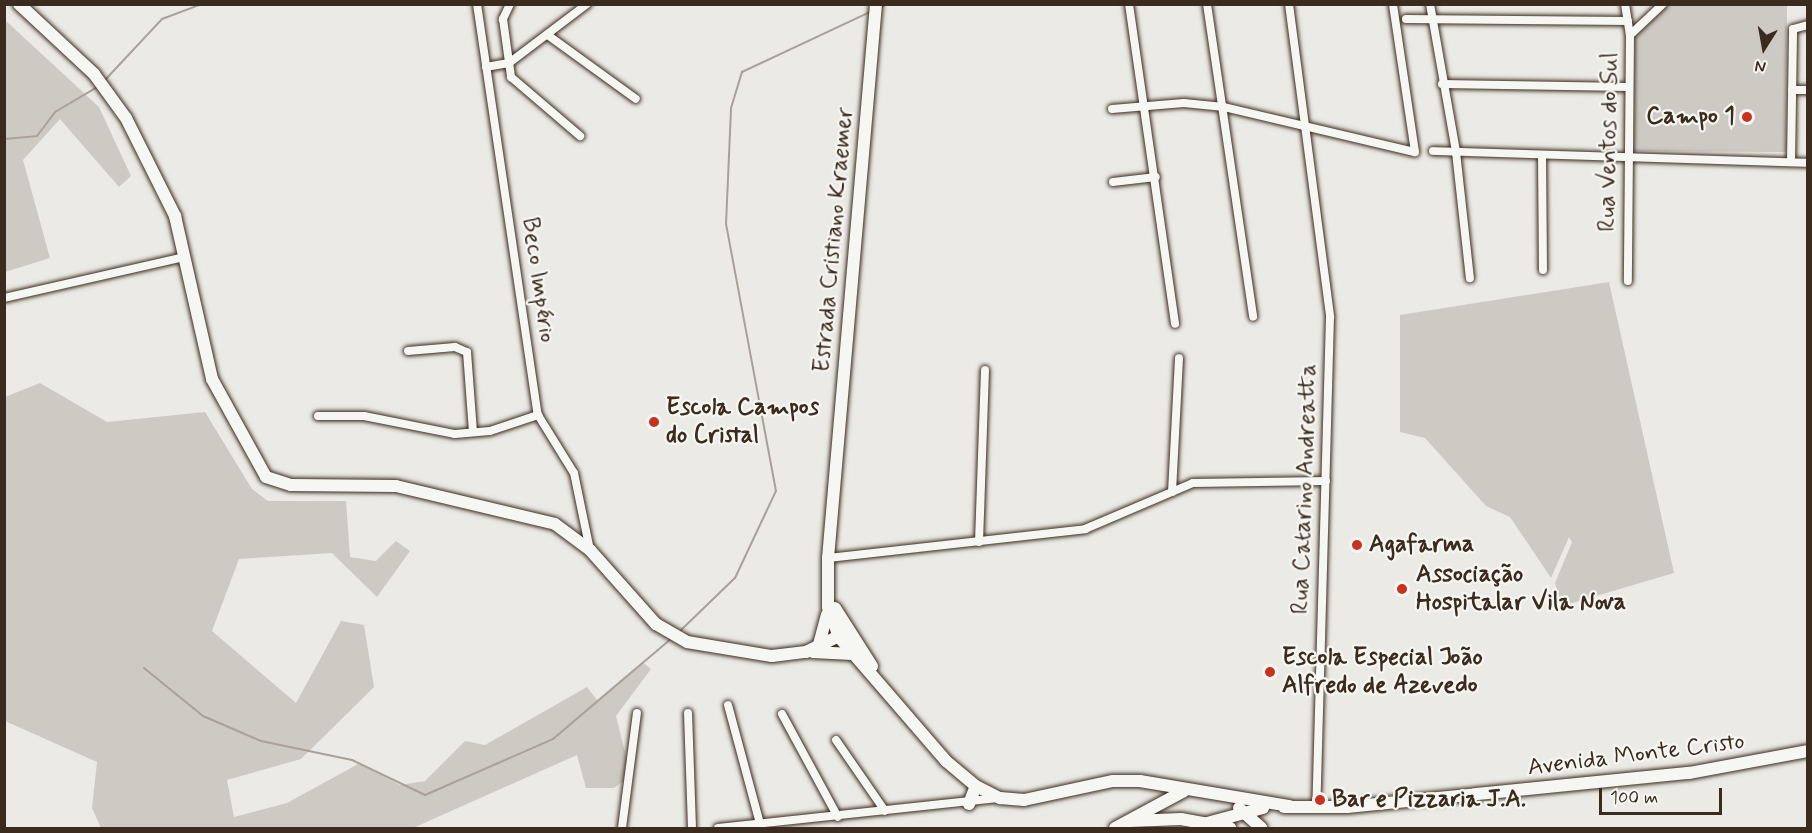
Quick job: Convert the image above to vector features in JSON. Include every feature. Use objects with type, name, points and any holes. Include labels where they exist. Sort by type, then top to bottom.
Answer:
[{"type":"main road","points":[[19,4],[108,90],[176,216],[212,379],[266,477],[291,485],[396,486],[463,499],[555,524],[590,550],[656,624],[687,642],[764,655],[806,652],[852,654]]},
{"type":"main road","name":"Estrada Cristiano Kraemer","points":[[876,4],[828,558],[828,607],[852,654],[899,704]]},
{"type":"main road","name":"Estrada Cristiano Kraemer","points":[[829,587],[843,635],[946,761],[976,786],[994,795],[1024,800],[1113,781],[1153,782],[1228,800]]},
{"type":"main road","points":[[818,648],[828,607]]},
{"type":"main road","points":[[806,652],[843,635]]},
{"type":"main road","name":"Avenida Monte Cristo","points":[[1228,800],[1316,807],[1689,773],[1808,751]]},
{"type":"main road","points":[[1153,782],[1164,801],[1181,819]]},
{"type":"main road","points":[[969,804],[976,786]]},
{"type":"main road","points":[[1115,828],[1164,801],[1173,792],[1186,791]]},
{"type":"main road","points":[[1228,800],[1261,828]]},
{"type":"main road","name":"Avenida Monte Cristo","points":[[1207,823],[1244,813],[1290,806]]},
{"type":"main road","points":[[1130,821],[1181,819],[1230,828]]},
{"type":"street","name":"Beco Império","points":[[477,4],[538,415],[574,472],[590,550]]},
{"type":"street","points":[[510,4],[503,19],[509,63],[515,84],[580,136]]},
{"type":"street","points":[[486,67],[509,63],[549,36],[586,4]]},
{"type":"street","points":[[1129,4],[1156,177],[1175,324]]},
{"type":"street","points":[[1207,4],[1224,106],[1252,317]]},
{"type":"street","name":"Rua Catarino Andreatta","points":[[1289,4],[1307,127],[1330,317],[1316,807]]},
{"type":"street","points":[[1112,109],[1145,106],[1224,106],[1415,152],[1393,4]]},
{"type":"street","points":[[1430,4],[1442,84],[1456,152],[1470,278]]},
{"type":"street","name":"Rua Ventos do Sul","points":[[1625,4],[1630,35],[1628,281]]},
{"type":"street","points":[[1630,35],[1664,4]]},
{"type":"street","points":[[1406,19],[1628,21]]},
{"type":"street","points":[[1791,162],[1794,26],[1808,25]]},
{"type":"street","points":[[549,36],[636,99]]},
{"type":"street","points":[[1442,84],[1628,87]]},
{"type":"street","points":[[1792,90],[1808,90]]},
{"type":"street","points":[[1433,151],[1808,163]]},
{"type":"street","points":[[1542,156],[1543,270]]},
{"type":"street","points":[[1113,182],[1156,177]]},
{"type":"street","points":[[4,298],[184,257]]},
{"type":"street","points":[[408,351],[455,347],[467,352],[473,432]]},
{"type":"street","points":[[1173,492],[1179,358]]},
{"type":"street","points":[[979,542],[985,370]]},
{"type":"street","points":[[318,417],[364,416],[455,434],[473,432],[538,415]]},
{"type":"street","points":[[828,558],[1085,529],[1194,483],[1326,481]]},
{"type":"street","points":[[729,705],[760,824]]},
{"type":"street","points":[[622,828],[637,713]]},
{"type":"street","points":[[688,713],[692,828]]},
{"type":"street","points":[[782,714],[838,817]]},
{"type":"street","points":[[836,740],[885,811]]},
{"type":"street","points":[[718,828],[969,804],[994,795]]},
{"type":"shaded area","points":[[1670,4],[1787,5],[1786,152],[1634,151],[1635,37]]},
{"type":"shaded area","points":[[5,20],[99,107],[131,176],[119,187],[60,119],[23,160],[50,258],[5,272]]},
{"type":"shaded area","points":[[1609,282],[1674,573],[1562,606],[1555,583],[1572,542],[1569,537],[1551,578],[1510,517],[1486,506],[1425,438],[1400,432],[1400,315]]},
{"type":"shaded area","points":[[40,383],[107,422],[205,412],[252,489],[268,501],[346,501],[350,557],[376,561],[396,541],[410,551],[377,597],[332,553],[239,559],[212,631],[296,703],[341,621],[364,625],[374,687],[301,759],[227,780],[234,817],[287,803],[360,763],[400,785],[425,781],[465,741],[485,745],[587,687],[597,700],[642,662],[651,669],[616,716],[631,776],[614,788],[586,788],[577,755],[413,828],[101,828],[92,808],[97,762],[5,721],[5,397]]},
{"type":"waterway","points":[[105,80],[162,19],[202,4]]},
{"type":"waterway","points":[[880,8],[887,4]]},
{"type":"waterway","points":[[679,632],[735,578],[776,491],[726,224],[731,108],[742,72],[870,12]]},
{"type":"waterway","points":[[4,139],[37,136],[55,112],[99,86]]},
{"type":"waterway","points":[[144,668],[203,716],[261,741],[352,760],[425,795],[553,739],[672,638]]},
{"type":"place","name":"Campo 1","points":[[1747,117]]},
{"type":"place","name":"Escola Campos do Cristal","points":[[654,422]]},
{"type":"place","name":"Agafarma","points":[[1357,545]]},
{"type":"place","name":"Associação Hospitalar Vila Nova","points":[[1402,589]]},
{"type":"place","name":"Escola Especial João Alfredo de Azevedo","points":[[1270,672]]},
{"type":"place","name":"Bar e Pizzaria J.A.","points":[[1320,800]]}]
